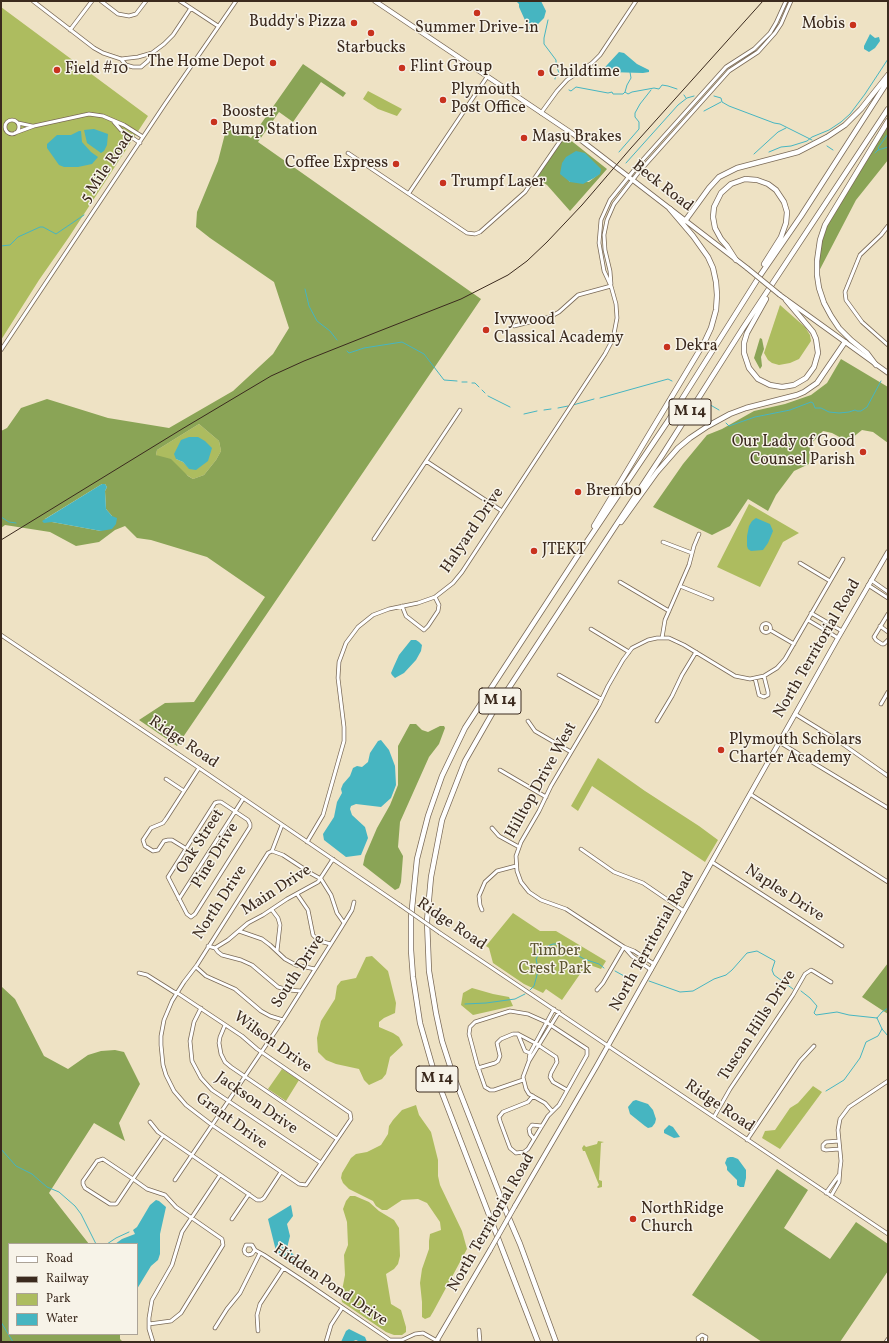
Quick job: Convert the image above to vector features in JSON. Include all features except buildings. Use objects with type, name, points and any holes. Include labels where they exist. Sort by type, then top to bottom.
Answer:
[{"type":"highway","points":[[685,221],[719,177],[737,168],[798,152],[823,140],[857,113],[888,75]]},
{"type":"highway","name":"M 14","points":[[538,1342],[426,1048],[417,1008],[412,977],[410,950],[411,907],[420,844],[433,798],[450,757],[465,728],[668,421],[759,277],[801,216],[888,81]]},
{"type":"highway","name":"M 14","points":[[556,1342],[523,1252],[452,1072],[442,1040],[436,1013],[429,971],[427,921],[433,861],[442,820],[464,761],[493,712],[664,454],[743,328],[888,109]]},
{"type":"highway","points":[[876,365],[867,353],[851,340],[831,316],[824,303],[819,288],[817,261],[820,240],[828,220],[888,121]]},
{"type":"highway","points":[[736,260],[715,228],[713,217],[714,207],[721,193],[734,182],[746,179],[761,181],[771,186],[781,196],[785,206],[787,218],[781,237],[764,264],[759,277]]},
{"type":"highway","points":[[582,549],[598,518],[704,343],[711,328],[716,310],[717,295],[713,268],[702,248],[670,209]]},
{"type":"highway","points":[[776,279],[747,333],[744,343],[744,353],[749,368],[753,374],[764,382],[777,387],[794,385],[806,378],[814,367],[818,353],[818,346],[813,332],[786,300]]},
{"type":"highway","points":[[603,544],[623,520],[657,472],[685,442],[708,426],[730,414],[804,392],[817,383],[845,342]]},
{"type":"main road","name":"Beck Road","points":[[375,1],[567,131],[628,176],[786,300],[888,373]]},
{"type":"main road","name":"North Territorial Road","points":[[438,1342],[888,552]]},
{"type":"street","points":[[33,1],[94,48],[103,53],[121,59],[138,57],[152,53],[173,35],[191,8]]},
{"type":"street","points":[[70,30],[92,1]]},
{"type":"street","points":[[103,2],[118,14],[129,16],[136,14],[146,1]]},
{"type":"street","points":[[180,1],[218,26]]},
{"type":"street","name":"5 Mile Road","points":[[1,350],[236,1]]},
{"type":"street","points":[[541,113],[562,85],[592,63],[600,55],[636,1]]},
{"type":"street","name":"Halyard Drive","points":[[307,842],[323,815],[344,741],[344,727],[338,678],[339,662],[343,650],[352,634],[366,620],[381,612],[435,597],[458,577],[610,345],[615,332],[617,318],[616,304],[611,286],[604,271],[598,237],[600,223],[612,197],[628,176],[726,68],[759,45],[774,27],[786,1]]},
{"type":"street","name":"Halyard Drive","points":[[611,286],[604,235],[608,216],[617,200],[698,104],[729,71],[762,48],[778,29],[791,1]]},
{"type":"street","points":[[121,59],[126,65],[133,67],[141,66],[148,61],[152,53]]},
{"type":"street","points":[[409,193],[487,77]]},
{"type":"street","points":[[695,101],[698,104]]},
{"type":"street","points":[[1,132],[8,134],[15,133],[34,126],[89,114],[103,116],[124,125],[143,137]]},
{"type":"street","points":[[1,126],[8,120],[12,120],[18,123],[34,126]]},
{"type":"street","points":[[113,121],[121,130],[140,143]]},
{"type":"street","points":[[15,133],[19,128],[18,123]]},
{"type":"street","points":[[5,124],[5,130],[8,134]]},
{"type":"street","points":[[348,153],[472,234],[477,233],[525,192],[567,131]]},
{"type":"street","points":[[612,197],[617,200]]},
{"type":"street","points":[[888,226],[881,235],[860,255],[846,288],[845,294],[850,305],[862,322],[888,345]]},
{"type":"street","points":[[514,326],[550,317],[578,295],[611,286]]},
{"type":"street","points":[[374,539],[460,410]]},
{"type":"street","points":[[426,461],[502,511]]},
{"type":"street","points":[[662,638],[664,625],[699,534]]},
{"type":"street","points":[[663,542],[692,553]]},
{"type":"street","points":[[591,629],[629,652],[644,641],[652,638],[662,638],[676,641],[735,676],[755,678],[764,676],[781,665],[843,559]]},
{"type":"street","points":[[800,563],[830,581]]},
{"type":"street","points":[[871,580],[888,592]]},
{"type":"street","points":[[620,582],[669,611]]},
{"type":"street","points":[[868,585],[888,598]]},
{"type":"street","points":[[680,586],[712,599]]},
{"type":"street","points":[[402,606],[406,616],[424,630],[438,611],[439,605],[435,597]]},
{"type":"street","points":[[811,613],[842,631]]},
{"type":"street","points":[[888,614],[874,637],[876,640],[884,644],[888,640]]},
{"type":"street","points":[[808,620],[838,638]]},
{"type":"street","points":[[880,626],[888,632]]},
{"type":"street","points":[[770,630],[794,644]]},
{"type":"street","name":"Ridge Road","points":[[1,636],[199,768],[400,906],[888,1234]]},
{"type":"street","name":"Hilltop Drive West","points":[[629,652],[608,686],[519,847],[516,856],[516,866],[521,882],[533,895],[541,900],[566,909],[624,947],[634,951],[654,964]]},
{"type":"street","points":[[657,721],[696,652]]},
{"type":"street","points":[[559,675],[601,699]]},
{"type":"street","points":[[755,678],[759,695],[764,697],[768,695],[768,692],[764,676]]},
{"type":"street","points":[[881,704],[888,692]]},
{"type":"street","points":[[795,714],[834,738],[888,776]]},
{"type":"street","points":[[528,722],[536,731],[571,752]]},
{"type":"street","points":[[779,742],[888,808]]},
{"type":"street","points":[[179,899],[168,877],[185,848],[172,840],[168,840],[164,841],[158,850],[153,851],[145,846],[143,841],[151,828],[166,819],[199,768]]},
{"type":"street","points":[[500,770],[546,797]]},
{"type":"street","points":[[166,779],[184,791]]},
{"type":"street","points":[[750,794],[888,882]]},
{"type":"street","name":"Oak Street","points":[[179,899],[243,799]]},
{"type":"street","name":"Pine Drive","points":[[179,899],[190,917],[195,914],[250,827],[249,821],[235,811],[218,802],[214,803],[185,848]]},
{"type":"street","name":"North Drive","points":[[177,993],[196,967],[268,853],[272,851],[282,825]]},
{"type":"street","points":[[492,828],[499,836],[519,847]]},
{"type":"street","points":[[581,849],[618,874],[643,883],[684,911]]},
{"type":"street","points":[[272,851],[283,855],[321,879],[333,897],[337,913],[344,923]]},
{"type":"street","name":"Main Drive","points":[[215,948],[228,940],[248,923],[318,882],[333,860]]},
{"type":"street","name":"Naples Drive","points":[[712,862],[842,946]]},
{"type":"street","points":[[482,910],[479,896],[485,882],[497,871],[516,866]]},
{"type":"street","points":[[297,894],[308,910],[313,935],[319,941],[331,944]]},
{"type":"street","name":"South Drive","points":[[175,1180],[283,1020],[352,910],[354,902]]},
{"type":"street","points":[[272,910],[278,918],[280,925],[277,951]]},
{"type":"street","points":[[239,931],[262,939],[285,959],[296,965],[315,969]]},
{"type":"street","points":[[208,946],[215,948],[222,955],[241,960],[252,965],[278,987],[288,990],[301,991]]},
{"type":"street","points":[[597,990],[603,983],[624,947]]},
{"type":"street","name":"Hilltop Drive West","points":[[624,947],[632,956],[651,970]]},
{"type":"street","points":[[196,967],[206,976],[235,989],[261,1011],[270,1016],[283,1020]]},
{"type":"street","name":"Tuscan Hills Drive","points":[[714,1117],[726,1099],[730,1089],[797,989],[805,974],[810,970],[814,971],[831,982]]},
{"type":"street","name":"Wilson Drive","points":[[139,973],[148,975],[201,1008],[242,1036],[261,1053],[349,1112],[351,1119],[337,1139]]},
{"type":"street","name":"Grant Drive","points":[[177,993],[168,1010],[162,1028],[161,1045],[163,1065],[170,1083],[180,1099],[192,1111],[299,1184],[304,1185],[307,1183],[320,1163]]},
{"type":"street","name":"Jackson Drive","points":[[201,1008],[190,1034],[190,1048],[192,1061],[204,1082],[228,1101],[320,1163]]},
{"type":"street","points":[[529,1061],[530,1053],[554,1009]]},
{"type":"street","points":[[523,1080],[494,1090],[486,1088],[478,1068],[469,1034],[470,1027],[475,1022],[512,1011],[528,1014],[550,1024],[586,1048],[588,1051],[587,1055],[559,1105],[552,1111],[526,1151],[514,1153],[510,1148],[499,1119],[503,1112],[528,1102],[533,1096]]},
{"type":"street","points":[[552,1111],[527,1091],[523,1080],[523,1073],[550,1024],[559,1012]]},
{"type":"street","points":[[225,1025],[219,1040],[221,1054],[228,1064],[337,1139],[320,1163]]},
{"type":"street","points":[[478,1068],[498,1061],[500,1056],[497,1043],[501,1038],[518,1034],[556,1056],[557,1062],[550,1077],[553,1082],[567,1090]]},
{"type":"street","points":[[518,1034],[525,1051],[530,1053]]},
{"type":"street","points":[[747,1140],[800,1061],[814,1046]]},
{"type":"street","points":[[831,1196],[839,1182],[841,1164],[838,1127],[840,1119],[844,1112],[852,1105],[888,1081]]},
{"type":"street","points":[[150,1122],[155,1130],[163,1136],[257,1200],[262,1199],[281,1172]]},
{"type":"street","points":[[534,1139],[530,1134],[529,1129],[532,1125],[542,1126]]},
{"type":"street","points":[[149,1324],[171,1321],[185,1308],[221,1248],[223,1243],[221,1238],[176,1207],[165,1195],[148,1188],[133,1179],[103,1159],[97,1161],[83,1181],[85,1188],[110,1204],[115,1205],[117,1203],[133,1179],[163,1136]]},
{"type":"street","points":[[838,1140],[826,1142],[823,1145],[823,1148],[826,1150],[839,1149]]},
{"type":"street","points":[[154,1342],[151,1336],[149,1324],[149,1313],[152,1300],[172,1265],[180,1236],[220,1175]]},
{"type":"street","points":[[826,1193],[839,1176]]},
{"type":"street","points":[[232,1219],[249,1194]]},
{"type":"street","name":"Hidden Pond Drive","points":[[255,1250],[389,1341],[402,1340],[415,1334],[423,1333],[438,1342]]},
{"type":"street","points":[[215,1328],[227,1309],[240,1294],[260,1253]]},
{"type":"street","points":[[258,1331],[257,1315],[260,1304],[283,1269]]},
{"type":"street","points":[[326,1342],[331,1325],[342,1308]]},
{"type":"street","points":[[479,1330],[480,1342]]},
{"type":"street","points":[[699,1342],[698,1338],[702,1334],[706,1337],[705,1342]]},
{"type":"green space","points":[[1,7],[148,116],[1,340]]},
{"type":"green space","points":[[303,64],[346,93],[343,97],[321,82],[293,122],[279,112],[258,142],[481,299],[177,746],[139,720],[165,703],[194,702],[265,597],[207,557],[151,540],[137,538],[125,526],[115,530],[99,542],[76,546],[50,532],[5,525],[1,528],[1,431],[7,428],[21,408],[47,399],[108,418],[169,428],[233,391],[273,354],[289,328],[274,282],[196,227],[197,212],[218,161],[227,126],[234,127],[251,138]],"holes":[[[199,424],[219,441],[221,451],[204,475],[193,479],[171,459],[156,455],[157,450]],[[102,484],[105,484],[107,487],[105,491],[106,509],[112,516],[101,531],[52,522],[45,519]]]},
{"type":"green space","points":[[368,91],[402,109],[397,116],[378,109],[363,99]]},
{"type":"green space","points":[[888,125],[888,160],[856,200],[817,275],[817,261],[825,225]]},
{"type":"green space","points":[[563,138],[569,139],[607,169],[570,211],[547,185],[536,178]],"holes":[[[600,173],[589,182],[570,182],[567,178]]]},
{"type":"green space","points":[[780,305],[805,327],[810,335],[811,341],[799,359],[790,363],[779,365],[768,360],[764,353]]},
{"type":"green space","points":[[760,338],[762,339],[764,349],[761,357],[762,366],[760,369],[754,358]]},
{"type":"green space","points":[[841,359],[888,387],[888,443],[873,432],[862,430],[852,438],[845,440],[832,433],[823,431],[810,445],[809,464],[794,471],[776,495],[768,511],[748,499],[730,526],[712,535],[653,507],[683,464],[707,435],[722,429],[754,411],[785,404],[811,395],[827,383]]},
{"type":"green space","points":[[199,424],[219,441],[221,451],[204,475],[193,479],[156,455],[157,450]],"holes":[[[205,441],[190,469],[183,462],[176,459]]]},
{"type":"green space","points":[[749,504],[799,533],[783,542],[760,587],[717,567]]},
{"type":"green space","points":[[410,724],[416,724],[422,730],[428,732],[440,726],[444,726],[445,728],[439,744],[429,757],[400,822],[398,847],[403,856],[401,882],[399,888],[395,890],[363,865],[365,856],[377,828],[390,805],[398,785],[398,746]]},
{"type":"green space","points":[[598,758],[718,840],[705,862],[592,786],[578,811],[571,806]]},
{"type":"green space","name":"Timber Crest Park","points":[[513,913],[540,931],[556,931],[606,961],[601,969],[587,964],[562,1000],[546,989],[543,993],[524,984],[493,963],[489,948],[486,946]]},
{"type":"green space","points":[[372,956],[388,971],[396,1003],[395,1013],[379,1022],[379,1027],[399,1037],[403,1045],[390,1057],[386,1074],[382,1079],[369,1085],[364,1080],[359,1069],[336,1064],[326,1060],[318,1052],[317,1038],[321,1021],[335,999],[337,986],[341,981],[356,978],[366,957]]},
{"type":"green space","points":[[888,963],[888,1014],[862,997]]},
{"type":"green space","points":[[2,987],[15,999],[44,1056],[68,1069],[88,1055],[101,1051],[115,1050],[124,1052],[140,1084],[119,1123],[125,1141],[94,1123],[49,1193],[88,1243],[8,1243],[8,1335],[120,1335],[120,1339],[123,1342],[1,1342]]},
{"type":"green space","points":[[472,988],[509,997],[513,1006],[473,1015],[461,1005],[463,993]]},
{"type":"green space","points":[[282,1069],[299,1080],[286,1101],[268,1089]]},
{"type":"green space","points":[[813,1086],[822,1092],[780,1149],[762,1138],[765,1131],[775,1130],[790,1108],[798,1103]]},
{"type":"green space","points":[[416,1105],[419,1115],[431,1132],[438,1160],[438,1176],[440,1185],[462,1231],[467,1249],[430,1317],[425,1319],[422,1317],[420,1283],[422,1269],[429,1249],[430,1234],[441,1230],[440,1222],[427,1203],[418,1199],[402,1200],[387,1210],[382,1210],[376,1206],[373,1201],[349,1189],[343,1183],[341,1178],[342,1173],[351,1158],[356,1154],[367,1152],[381,1145],[388,1134],[389,1126],[393,1120],[402,1110]]},
{"type":"green space","points":[[598,1141],[604,1142],[601,1143],[599,1180],[602,1181],[602,1187],[598,1188],[597,1187],[599,1185],[585,1151],[583,1151],[582,1148],[584,1145],[586,1147],[597,1144]]},
{"type":"green space","points":[[777,1169],[808,1190],[784,1228],[830,1259],[856,1222],[888,1244],[888,1271],[840,1342],[762,1342],[692,1295]]},
{"type":"green space","points":[[350,1196],[355,1196],[369,1202],[379,1211],[394,1220],[399,1228],[400,1256],[398,1264],[394,1269],[386,1274],[391,1304],[401,1310],[406,1327],[406,1332],[402,1335],[394,1335],[386,1332],[342,1302],[341,1296],[345,1275],[344,1255],[348,1245],[347,1222],[343,1209]]},
{"type":"water","points":[[516,1],[541,1],[546,11],[544,18],[532,30],[529,29],[519,4]]},
{"type":"water","points":[[870,34],[875,38],[879,37],[880,41],[875,48],[869,52],[864,49],[864,46]]},
{"type":"water","points":[[619,52],[624,53],[637,64],[649,70],[649,72],[609,72],[603,70]]},
{"type":"water","points":[[94,129],[108,134],[107,145],[101,153],[87,143],[84,130]]},
{"type":"water","points":[[81,131],[82,142],[98,157],[92,164],[78,167],[64,167],[59,165],[47,148],[47,144],[57,135],[71,135]]},
{"type":"water","points":[[576,151],[585,153],[601,169],[600,174],[583,184],[570,182],[560,174],[562,163],[566,157]]},
{"type":"water","points":[[189,437],[198,437],[212,448],[208,461],[196,470],[189,469],[183,462],[176,459],[174,454],[181,440]]},
{"type":"water","points":[[102,484],[105,484],[107,487],[105,491],[106,509],[112,516],[117,518],[116,524],[112,529],[101,531],[52,522],[44,523],[42,521]]},
{"type":"water","points":[[756,518],[770,524],[773,531],[763,550],[751,551],[747,546],[747,536],[749,526]]},
{"type":"water","points":[[411,640],[416,640],[422,645],[421,651],[416,660],[404,673],[395,678],[391,673],[399,655]]},
{"type":"water","points":[[381,740],[389,750],[395,766],[396,785],[391,798],[381,807],[356,804],[351,806],[350,809],[352,815],[365,827],[368,838],[361,855],[346,857],[324,840],[323,834],[334,817],[337,802],[342,793],[341,789],[343,784],[350,776],[353,768],[357,766],[362,767],[368,762],[370,753],[378,741]]},
{"type":"water","points":[[636,1100],[648,1104],[653,1110],[656,1119],[652,1127],[648,1128],[630,1114],[628,1107],[633,1101]]},
{"type":"water","points":[[669,1125],[673,1127],[680,1137],[674,1138],[664,1133],[664,1130]]},
{"type":"water","points":[[730,1157],[738,1159],[746,1170],[744,1187],[737,1185],[737,1180],[727,1170],[725,1163],[727,1158]]},
{"type":"water","points":[[156,1200],[166,1207],[160,1234],[160,1254],[158,1260],[151,1266],[138,1287],[138,1243],[116,1243],[135,1234],[133,1230],[137,1227],[150,1205]]},
{"type":"water","points":[[291,1205],[293,1216],[287,1224],[290,1236],[287,1248],[300,1261],[295,1267],[277,1255],[268,1219]]},
{"type":"water","points":[[349,1329],[365,1337],[367,1342],[360,1342],[356,1340],[351,1342],[341,1342],[346,1331]]},
{"type":"waterway","points":[[548,20],[544,44],[556,60],[559,73],[555,79]]},
{"type":"waterway","points":[[769,152],[781,147],[791,146],[807,141],[841,122],[850,114],[865,94],[888,59]]},
{"type":"waterway","points":[[625,92],[631,78],[630,72]]},
{"type":"waterway","points":[[569,90],[571,91],[576,87],[608,93],[612,92],[613,94],[623,94],[625,92],[628,94],[654,88],[659,89],[662,85],[677,89]]},
{"type":"waterway","points":[[619,152],[639,129],[639,122],[635,117],[635,113],[651,90]]},
{"type":"waterway","points":[[626,163],[678,105],[687,98],[694,96]]},
{"type":"waterway","points":[[714,96],[721,98],[722,102],[729,106],[780,124],[812,140]]},
{"type":"waterway","points":[[704,111],[721,102]]},
{"type":"waterway","points":[[754,154],[778,132],[786,128]]},
{"type":"waterway","points":[[879,150],[878,148],[888,134]]},
{"type":"waterway","points":[[827,146],[833,150]]},
{"type":"waterway","points":[[875,153],[878,150],[888,147]]},
{"type":"waterway","points":[[1,246],[10,245],[18,237],[40,227],[43,227],[56,234],[84,215]]},
{"type":"waterway","points":[[305,289],[309,306],[317,321],[330,331],[337,340]]},
{"type":"waterway","points":[[347,351],[349,353],[364,348],[402,342],[424,354],[444,380],[457,381]]},
{"type":"waterway","points":[[600,398],[668,379],[672,381]]},
{"type":"waterway","points":[[726,423],[729,426],[755,417],[790,410],[811,402],[815,408],[821,408],[829,412],[839,413],[855,410],[861,411],[867,407],[881,381]]},
{"type":"waterway","points":[[462,382],[467,382]]},
{"type":"waterway","points":[[472,383],[475,383],[479,387]]},
{"type":"waterway","points":[[482,390],[485,393]]},
{"type":"waterway","points":[[488,396],[510,407]]},
{"type":"waterway","points":[[573,405],[594,399]]},
{"type":"waterway","points":[[707,403],[719,410]]},
{"type":"waterway","points":[[558,408],[568,406]]},
{"type":"waterway","points":[[544,410],[551,409]]},
{"type":"waterway","points":[[524,414],[537,411]]},
{"type":"waterway","points":[[1,517],[9,522],[16,523]]},
{"type":"waterway","points":[[530,990],[534,986],[537,975],[538,968],[536,959],[538,955],[548,946],[553,944],[559,944],[584,959],[599,964],[604,968]]},
{"type":"waterway","points":[[649,981],[680,992],[693,991],[714,979],[726,975],[747,953],[757,951],[775,961],[772,970],[774,975],[793,989]]},
{"type":"waterway","points":[[615,971],[626,977],[634,978]]},
{"type":"waterway","points":[[801,991],[817,1006],[814,1013],[816,1015],[837,1012],[877,1018]]},
{"type":"waterway","points":[[465,1004],[515,999],[525,994]]},
{"type":"waterway","points":[[877,1018],[888,1008]]},
{"type":"waterway","points":[[877,1018],[882,1029],[888,1036]]},
{"type":"waterway","points":[[826,1091],[844,1080],[860,1058],[866,1042],[878,1036],[882,1029]]},
{"type":"waterway","points":[[1,1149],[16,1166],[32,1174],[47,1187],[59,1192],[75,1206],[81,1214],[96,1243]]},
{"type":"waterway","points":[[108,1243],[129,1232]]},
{"type":"waterway","points":[[1,1322],[8,1334]]},
{"type":"waterway","points":[[9,1335],[13,1342]]},
{"type":"railway","points":[[1,540],[271,376],[304,361],[461,299],[508,275],[527,261],[582,205],[763,1]]},
{"type":"place","name":"Summer Drive-in","points":[[477,13]]},
{"type":"place","name":"Buddy's Pizza","points":[[354,23]]},
{"type":"place","name":"Mobis","points":[[853,25]]},
{"type":"place","name":"Starbucks","points":[[371,33]]},
{"type":"place","name":"The Home Depot","points":[[273,63]]},
{"type":"place","name":"Flint Group","points":[[402,68]]},
{"type":"place","name":"Field #10","points":[[57,70]]},
{"type":"place","name":"Childtime","points":[[541,73]]},
{"type":"place","name":"Plymouth Post Office","points":[[443,100]]},
{"type":"place","name":"Booster Pump Station","points":[[214,122]]},
{"type":"place","name":"Masu Brakes","points":[[524,138]]},
{"type":"place","name":"Coffee Express","points":[[396,164]]},
{"type":"place","name":"Trumpf Laser","points":[[443,183]]},
{"type":"place","name":"Ivywood Classical Academy","points":[[486,330]]},
{"type":"place","name":"Dekra","points":[[667,347]]},
{"type":"place","name":"Our Lady of Good Counsel Parish","points":[[863,452]]},
{"type":"place","name":"Brembo","points":[[578,492]]},
{"type":"place","name":"JTEKT","points":[[534,551]]},
{"type":"place","name":"Plymouth Scholars Charter Academy","points":[[721,750]]},
{"type":"place","name":"NorthRidge Church","points":[[633,1219]]}]
